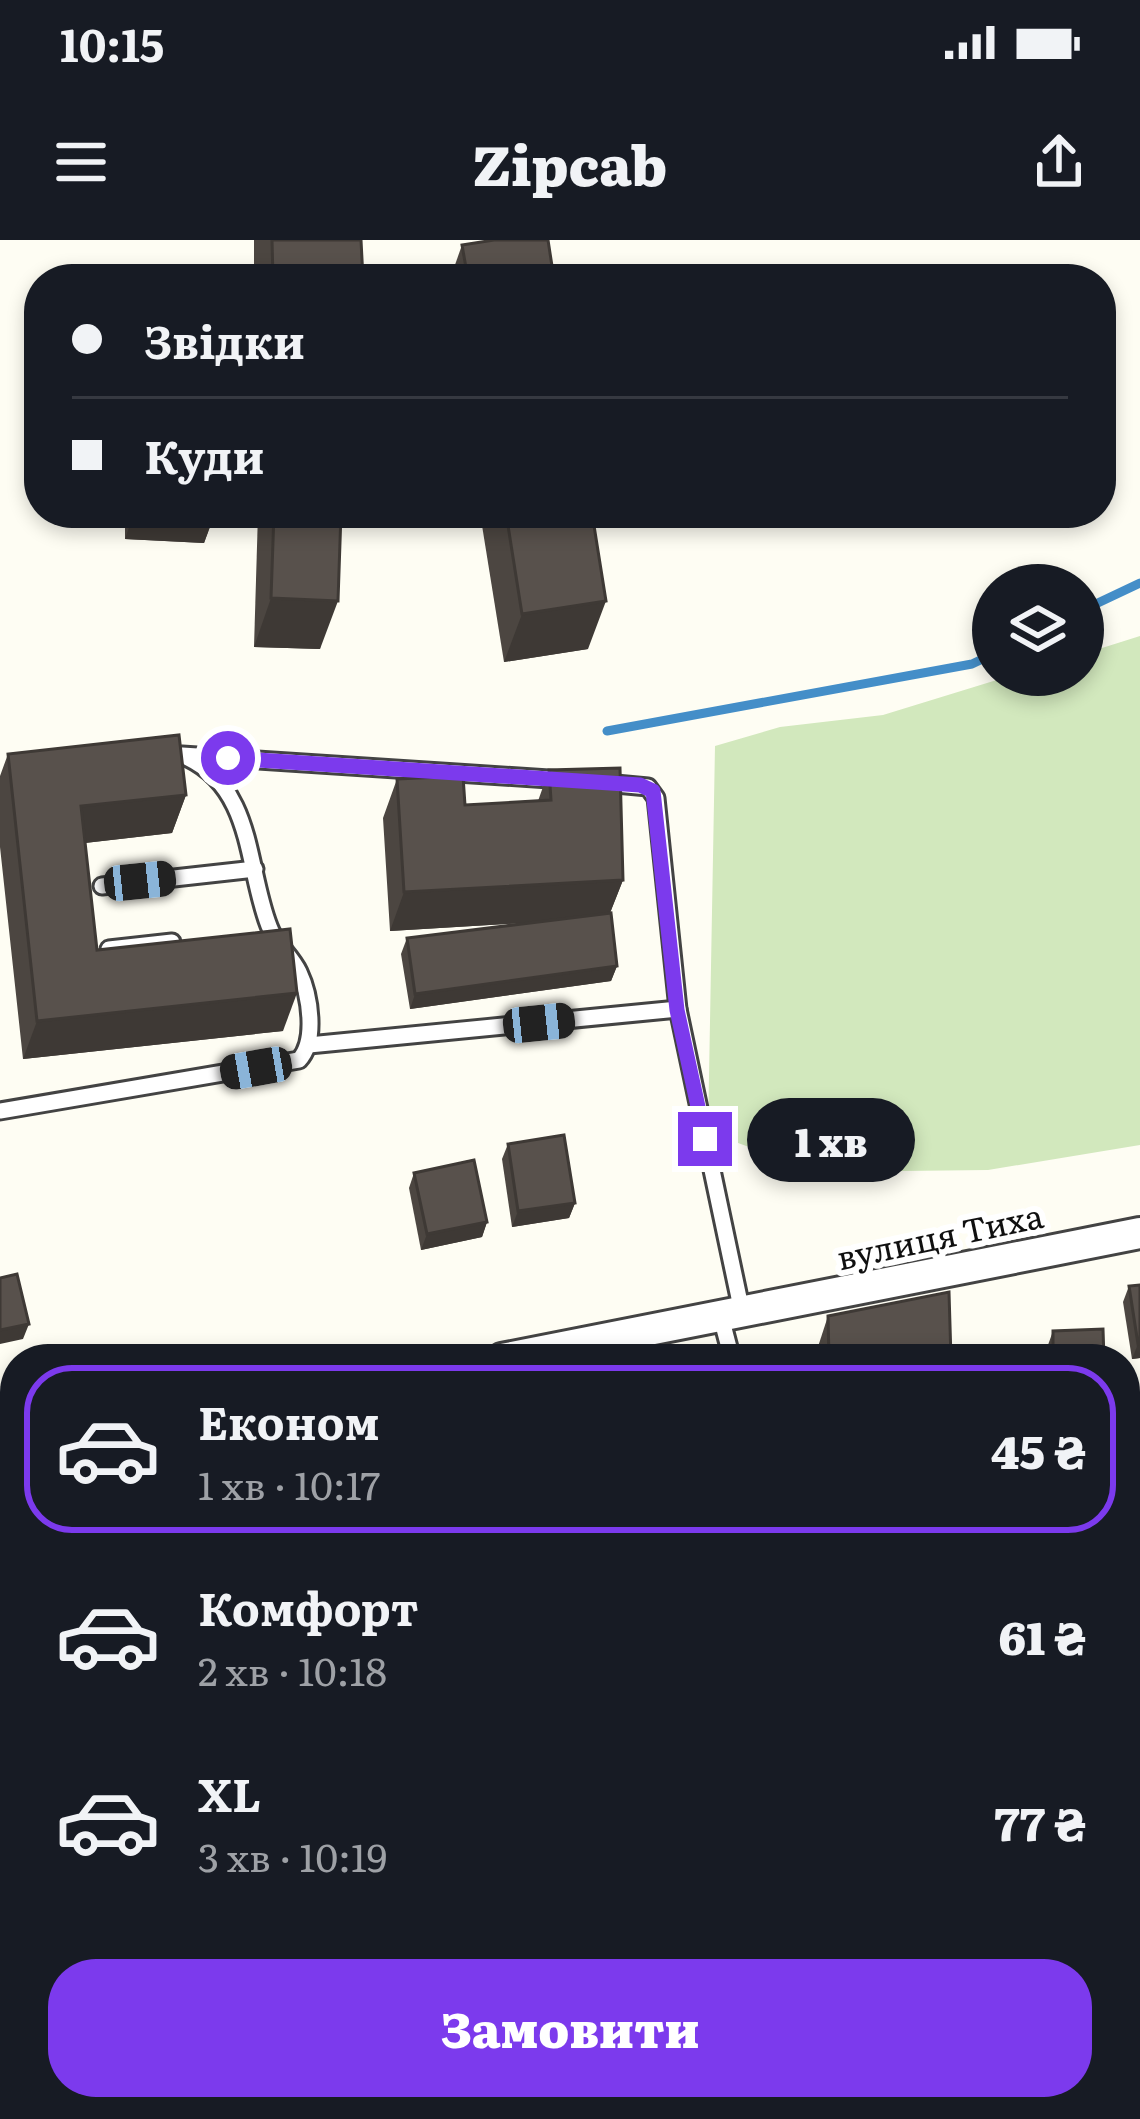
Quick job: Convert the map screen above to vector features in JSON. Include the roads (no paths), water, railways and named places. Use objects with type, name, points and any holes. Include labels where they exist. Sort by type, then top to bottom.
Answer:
[{"type":"street","name":"вулиця Тиха","points":[[581,1344],[1140,1232]]},
{"type":"lane","points":[[0,1111],[299,1060],[309,1045],[300,974],[271,932],[244,828],[224,785],[204,766],[176,754],[572,781]]},
{"type":"lane","points":[[595,782],[648,787],[656,798],[677,1010],[739,1314],[734,1344]]},
{"type":"lane","points":[[102,886],[255,869]]},
{"type":"lane","points":[[248,934],[271,932]]},
{"type":"lane","points":[[109,949],[201,939]]},
{"type":"lane","points":[[309,1045],[677,1010]]},
{"type":"waterway","points":[[1104,600],[1140,583]]},
{"type":"waterway","points":[[607,731],[972,664]]}]
